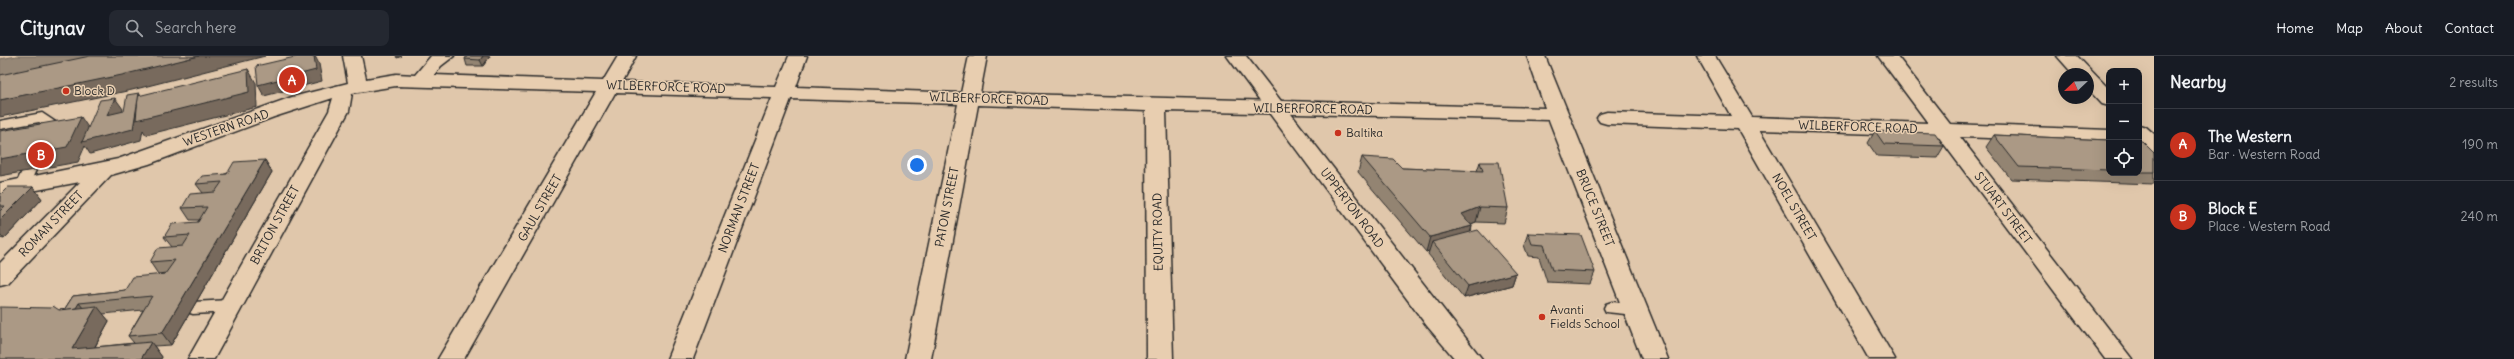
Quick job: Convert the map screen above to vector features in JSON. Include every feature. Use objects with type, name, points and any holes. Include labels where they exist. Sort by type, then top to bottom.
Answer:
[{"type":"street","name":"BRITON STREET","points":[[201,359],[339,111],[342,97],[350,88],[352,56]]},
{"type":"street","points":[[422,79],[434,62],[444,56]]},
{"type":"street","name":"GAUL STREET","points":[[451,359],[612,86],[627,56]]},
{"type":"street","name":"NORMAN STREET","points":[[680,359],[798,56]]},
{"type":"street","name":"PATON STREET","points":[[918,359],[968,98],[978,56]]},
{"type":"street","name":"UPPERTON ROAD","points":[[1236,56],[1277,108],[1436,320],[1469,359]]},
{"type":"street","name":"BRUCE STREET","points":[[1536,56],[1557,114],[1655,359]]},
{"type":"street","name":"NOEL STREET","points":[[1706,56],[1744,124],[1882,359]]},
{"type":"street","name":"STUART STREET","points":[[1887,56],[2119,359]]},
{"type":"street","points":[[2066,56],[2078,68]]},
{"type":"street","name":"WESTERN ROAD","points":[[0,190],[26,178],[103,171],[230,126],[350,88],[396,80],[422,79]]},
{"type":"street","name":"WILBERFORCE ROAD","points":[[422,79],[1156,105],[1277,108],[1300,107],[1328,110],[1557,114]]},
{"type":"street","points":[[2094,84],[2106,97]]},
{"type":"street","name":"EQUITY ROAD","points":[[1156,105],[1160,359]]},
{"type":"street","name":"WILBERFORCE ROAD","points":[[1607,118],[2106,136]]},
{"type":"street","name":"ROMAN STREET","points":[[0,277],[103,171]]},
{"type":"lane","points":[[0,125],[42,118],[50,123],[44,140]]},
{"type":"lane","points":[[193,308],[230,306]]},
{"type":"lane","points":[[1612,308],[1635,309]]},
{"type":"shaded area","points":[[17,56],[112,56],[0,82],[0,59]]},
{"type":"building","points":[[90,56],[199,56],[122,75],[0,100],[0,75]]},
{"type":"building","points":[[299,56],[314,56],[316,70],[258,85],[256,66]]},
{"type":"building","points":[[467,56],[483,56],[480,60],[465,59]]},
{"type":"building","points":[[248,69],[249,92],[136,120],[138,96]]},
{"type":"building","points":[[139,93],[133,129],[82,142],[100,100],[115,98],[107,115],[124,111],[127,95]]},
{"type":"building","points":[[81,117],[67,147],[0,159],[0,131]]},
{"type":"building","points":[[1875,131],[1935,133],[1944,146],[1884,144]]},
{"type":"building","points":[[1994,135],[2106,140],[2106,170],[2019,167]]},
{"type":"building","points":[[2142,141],[2154,153],[2154,172],[2142,172]]},
{"type":"building","points":[[1362,157],[1393,159],[1402,168],[1483,171],[1480,162],[1499,162],[1508,208],[1480,207],[1462,214],[1472,226],[1430,237]]},
{"type":"building","points":[[265,160],[162,333],[128,336],[152,296],[79,303],[76,308],[64,310],[73,296],[125,290],[133,277],[165,274],[175,260],[150,262],[158,248],[183,246],[190,235],[164,237],[172,224],[198,222],[207,207],[182,208],[190,194],[215,192],[222,182],[196,184],[202,176],[227,174],[234,162]]},
{"type":"building","points":[[8,187],[33,187],[0,220],[0,211],[5,206],[0,206],[0,194]]},
{"type":"building","points":[[1478,230],[1516,273],[1468,286],[1432,242]]},
{"type":"building","points":[[1528,233],[1581,235],[1595,272],[1552,270],[1544,245],[1532,244]]},
{"type":"building","points":[[53,306],[59,310],[97,306],[72,349],[151,342],[141,359],[0,359],[0,307],[51,308]]},
{"type":"place","name":"The Western","points":[[292,80]]},
{"type":"place","name":"Block D","points":[[66,91]]},
{"type":"place","name":"Baltika","points":[[1338,133]]},
{"type":"place","name":"Block E","points":[[41,155]]},
{"type":"place","name":"Avanti Fields School","points":[[1542,317]]}]
